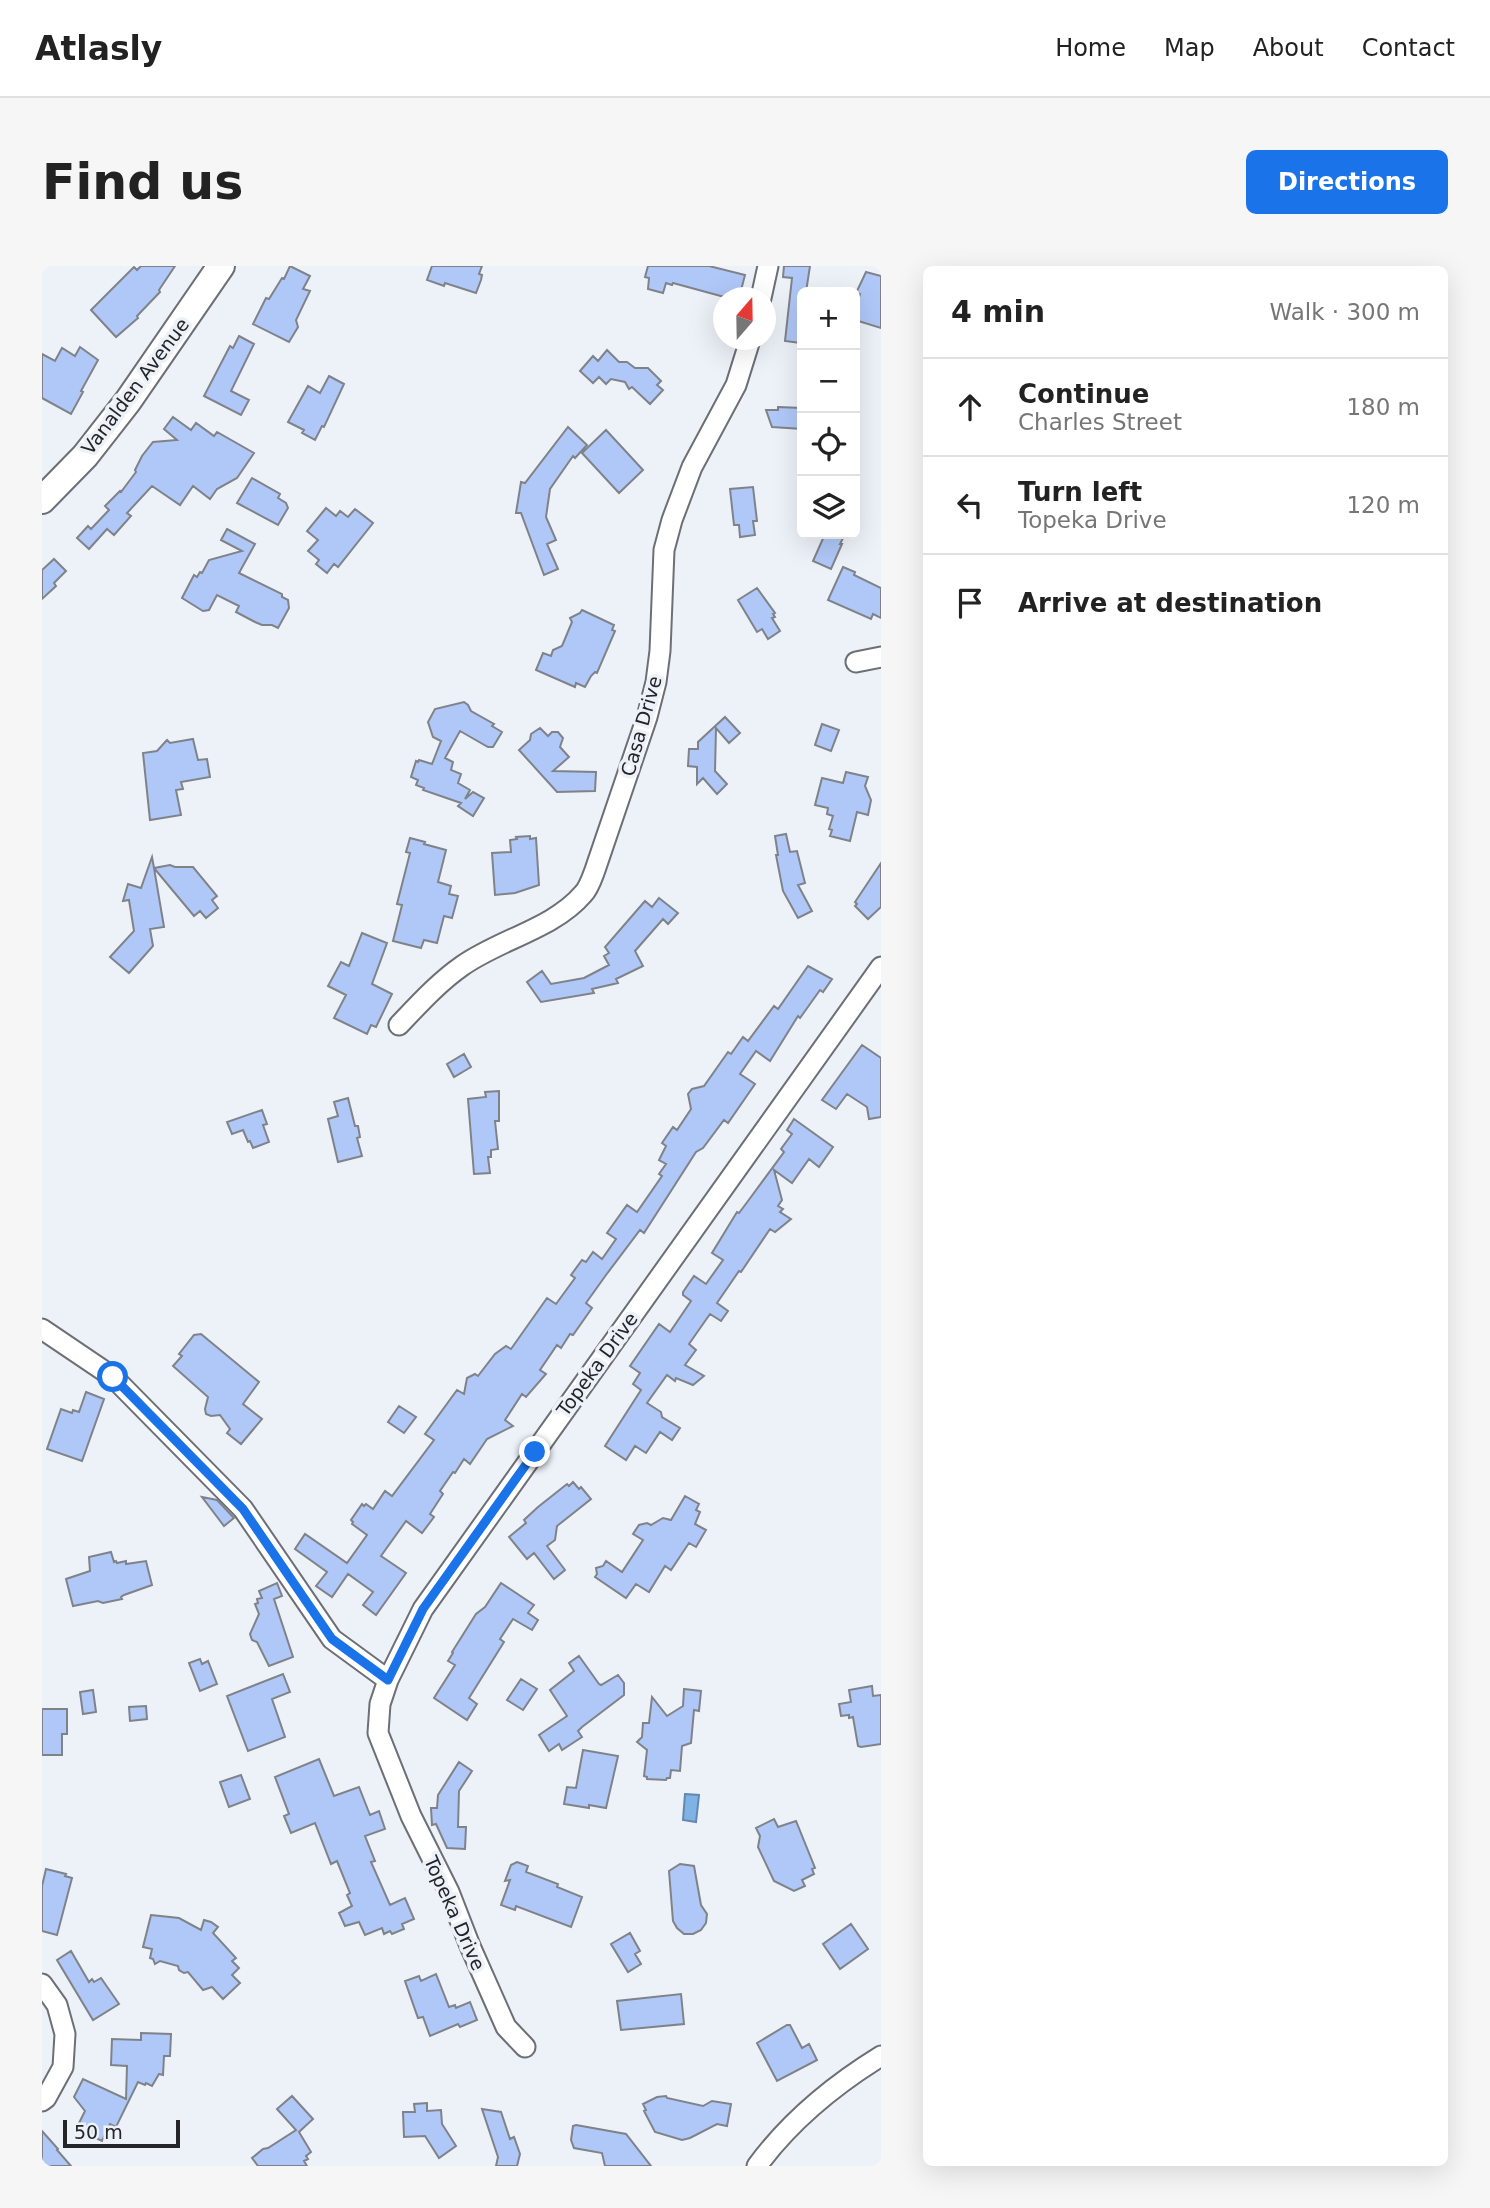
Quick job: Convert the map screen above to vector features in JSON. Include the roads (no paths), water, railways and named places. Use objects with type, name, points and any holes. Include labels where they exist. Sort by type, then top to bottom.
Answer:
[{"type":"main road","name":"Vanalden Avenue","points":[[42,500],[85,456],[128,401],[221,266]]},
{"type":"street","points":[[763,287],[768,266]]},
{"type":"street","name":"Casa Drive","points":[[399,1025],[463,965],[510,938],[560,916],[585,892],[595,870],[656,682],[660,651],[664,550],[672,520],[692,467],[736,385],[747,350]]},
{"type":"street","points":[[856,662],[881,657]]},
{"type":"street","name":"Topeka Drive","points":[[525,2047],[506,2027],[467,1941],[449,1892],[411,1816],[378,1733],[380,1704],[388,1680],[423,1609],[881,967]]},
{"type":"street","points":[[42,1329],[113,1377],[243,1509],[332,1639],[388,1680]]},
{"type":"street","points":[[42,1984],[57,2005],[65,2034],[63,2067],[42,2101]]},
{"type":"street","points":[[757,2166],[821,2098],[881,2056]]},
{"type":"water","points":[[685,1794],[699,1795],[696,1822],[683,1820]]}]
